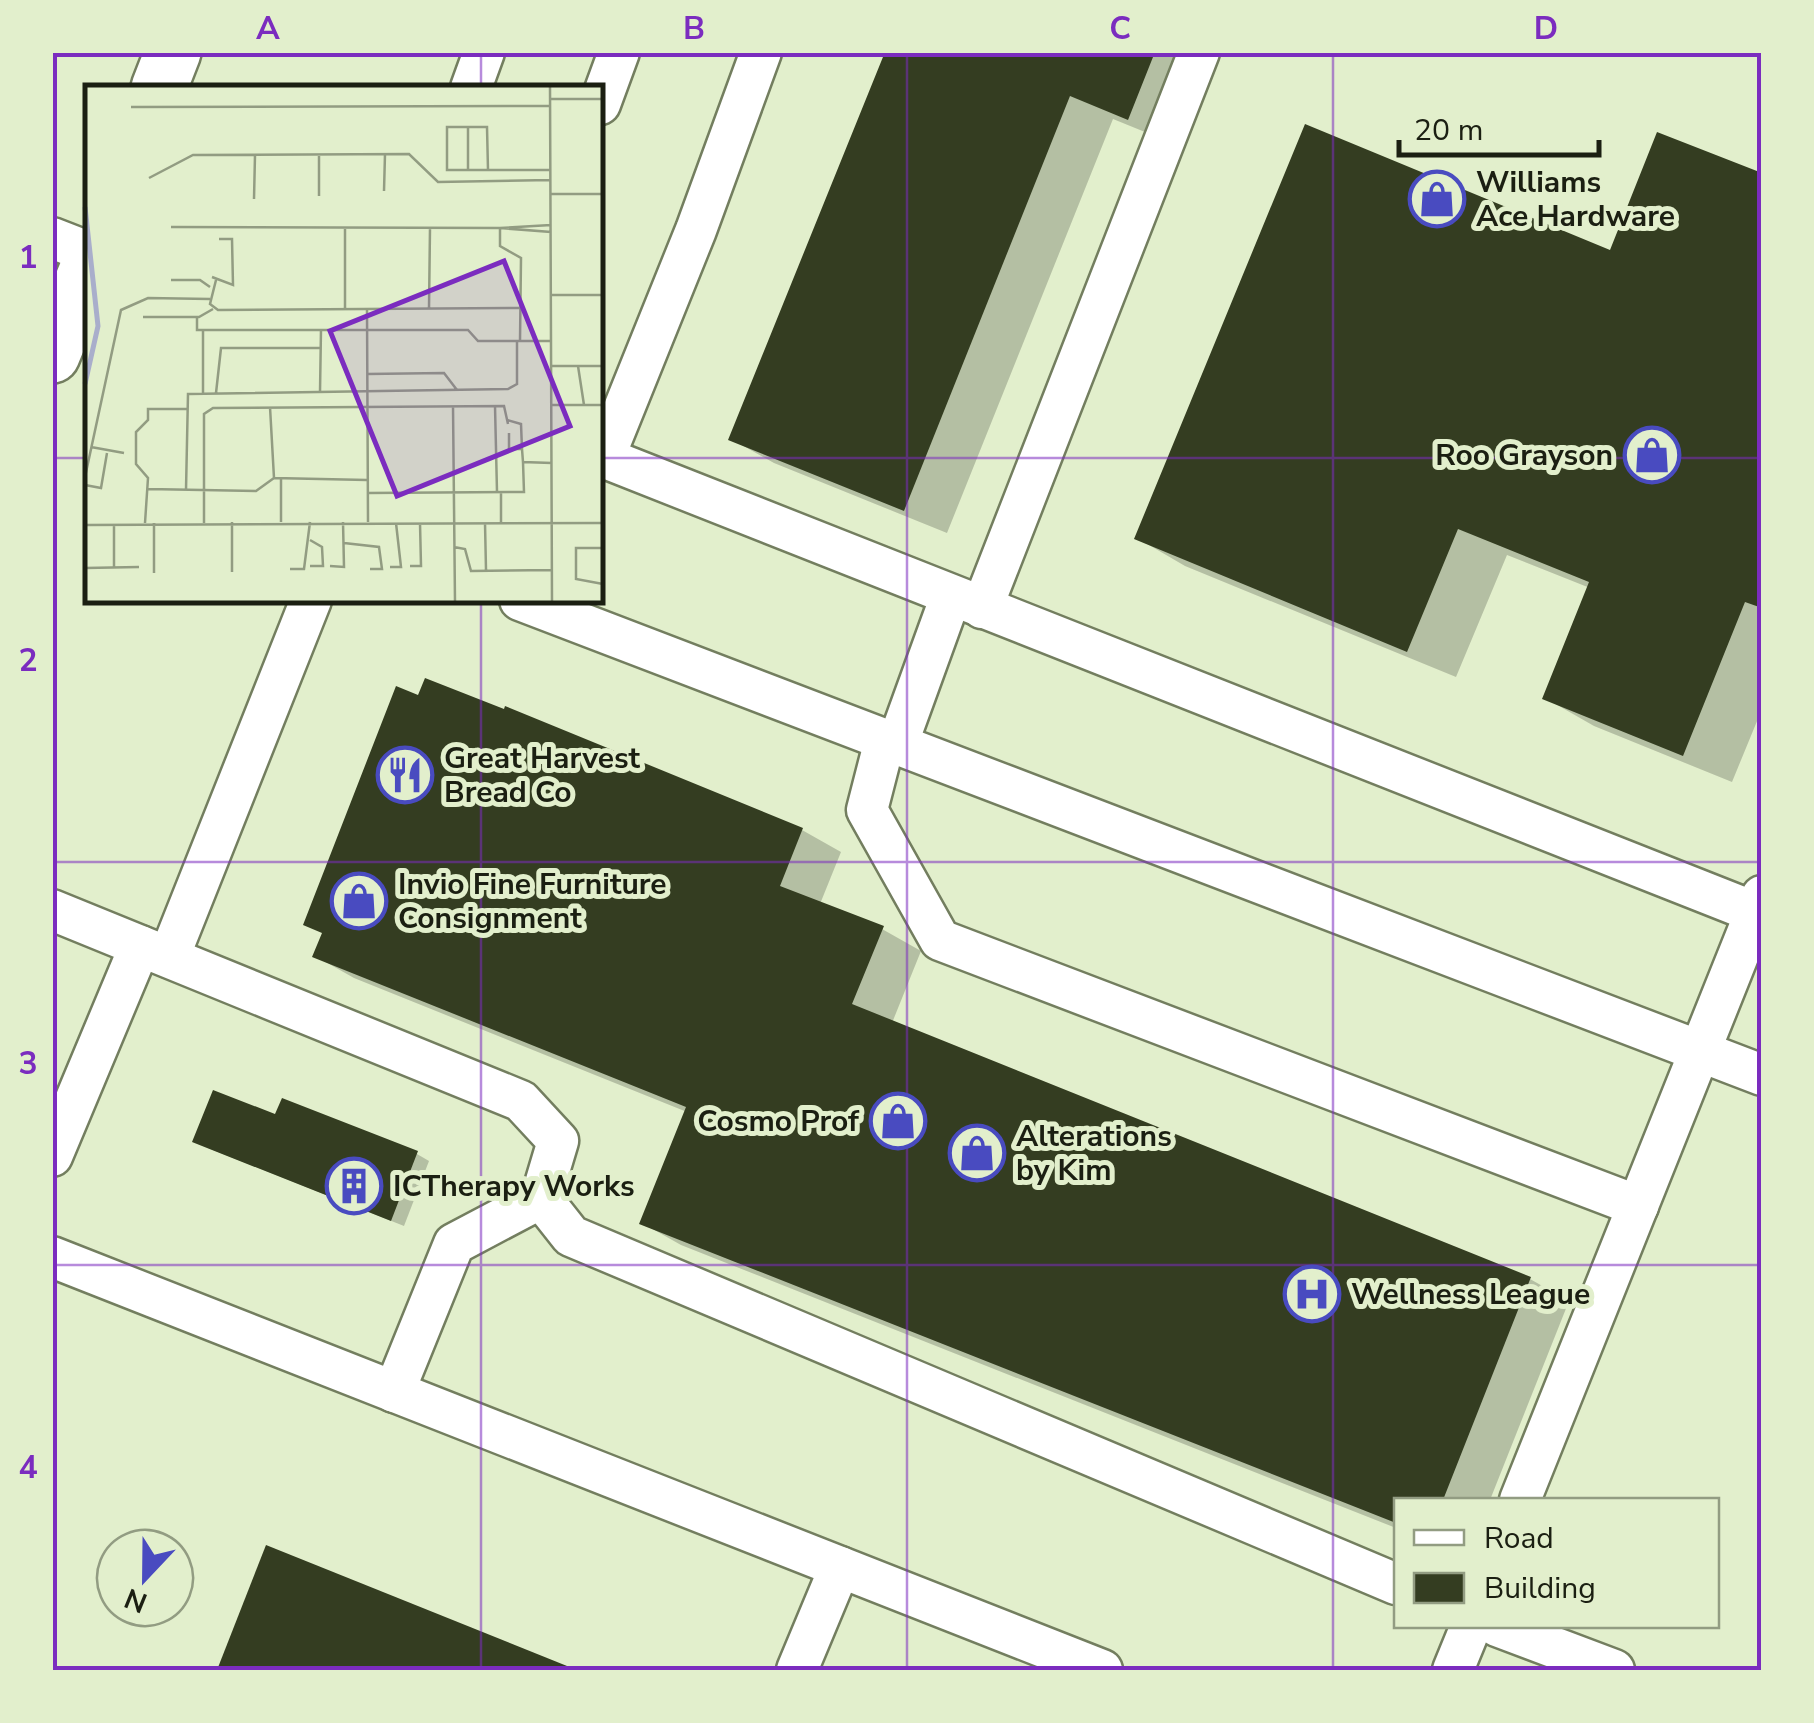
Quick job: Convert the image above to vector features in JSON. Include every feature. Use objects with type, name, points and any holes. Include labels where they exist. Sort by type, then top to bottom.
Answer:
[{"type":"main road","points":[[160,85],[172,52]]},
{"type":"main road","points":[[52,356],[85,275]]},
{"type":"lane","points":[[472,85],[484,52]]},
{"type":"lane","points":[[602,99],[619,52]]},
{"type":"lane","points":[[1199,52],[966,602],[891,742],[866,810],[940,940],[1638,1206]]},
{"type":"lane","points":[[747,57],[696,230],[602,457],[1759,908],[1521,1498]]},
{"type":"lane","points":[[52,238],[85,251]]},
{"type":"lane","points":[[52,1156],[154,951],[310,602]]},
{"type":"lane","points":[[525,602],[1762,1075]]},
{"type":"lane","points":[[52,910],[521,1101],[558,1140],[541,1198],[454,1244],[394,1392]]},
{"type":"lane","points":[[541,1198],[571,1236],[1394,1583]]},
{"type":"lane","points":[[52,1257],[1102,1670]]},
{"type":"lane","points":[[797,1670],[840,1567]]},
{"type":"lane","points":[[1452,1670],[1469,1628]]},
{"type":"lane","points":[[1502,1628],[1614,1670]]},
{"type":"building","points":[[885,52],[1155,52],[1128,120],[1070,96],[904,511],[728,440]]},
{"type":"building","points":[[1305,124],[1610,250],[1657,132],[1762,173],[1762,608],[1745,602],[1683,756],[1542,699],[1589,582],[1458,529],[1407,652],[1134,539]]},
{"type":"building","points":[[425,678],[504,709],[505,706],[803,828],[780,886],[884,926],[852,1004],[1531,1277],[1444,1498],[1394,1498],[1394,1522],[639,1224],[686,1107],[312,957],[322,933],[303,925],[396,686],[418,695]]},
{"type":"building","name":"ICTherapy Works","points":[[213,1090],[275,1114],[282,1098],[418,1151],[391,1221],[192,1142]]},
{"type":"building","points":[[266,1545],[572,1668],[572,1670],[217,1670]]},
{"type":"place","name":"Williams Ace Hardware","points":[[1437,199]]},
{"type":"place","name":"Roo Grayson","points":[[1652,455]]},
{"type":"place","name":"Great Harvest Bread Co","points":[[405,775]]},
{"type":"place","name":"Invio Fine Furniture Consignment","points":[[359,901]]},
{"type":"place","name":"Cosmo Prof","points":[[898,1121]]},
{"type":"place","name":"Alterations by Kim","points":[[977,1153]]},
{"type":"place","name":"ICTherapy Works","points":[[354,1186]]},
{"type":"place","name":"Wellness League","points":[[1312,1294]]}]
